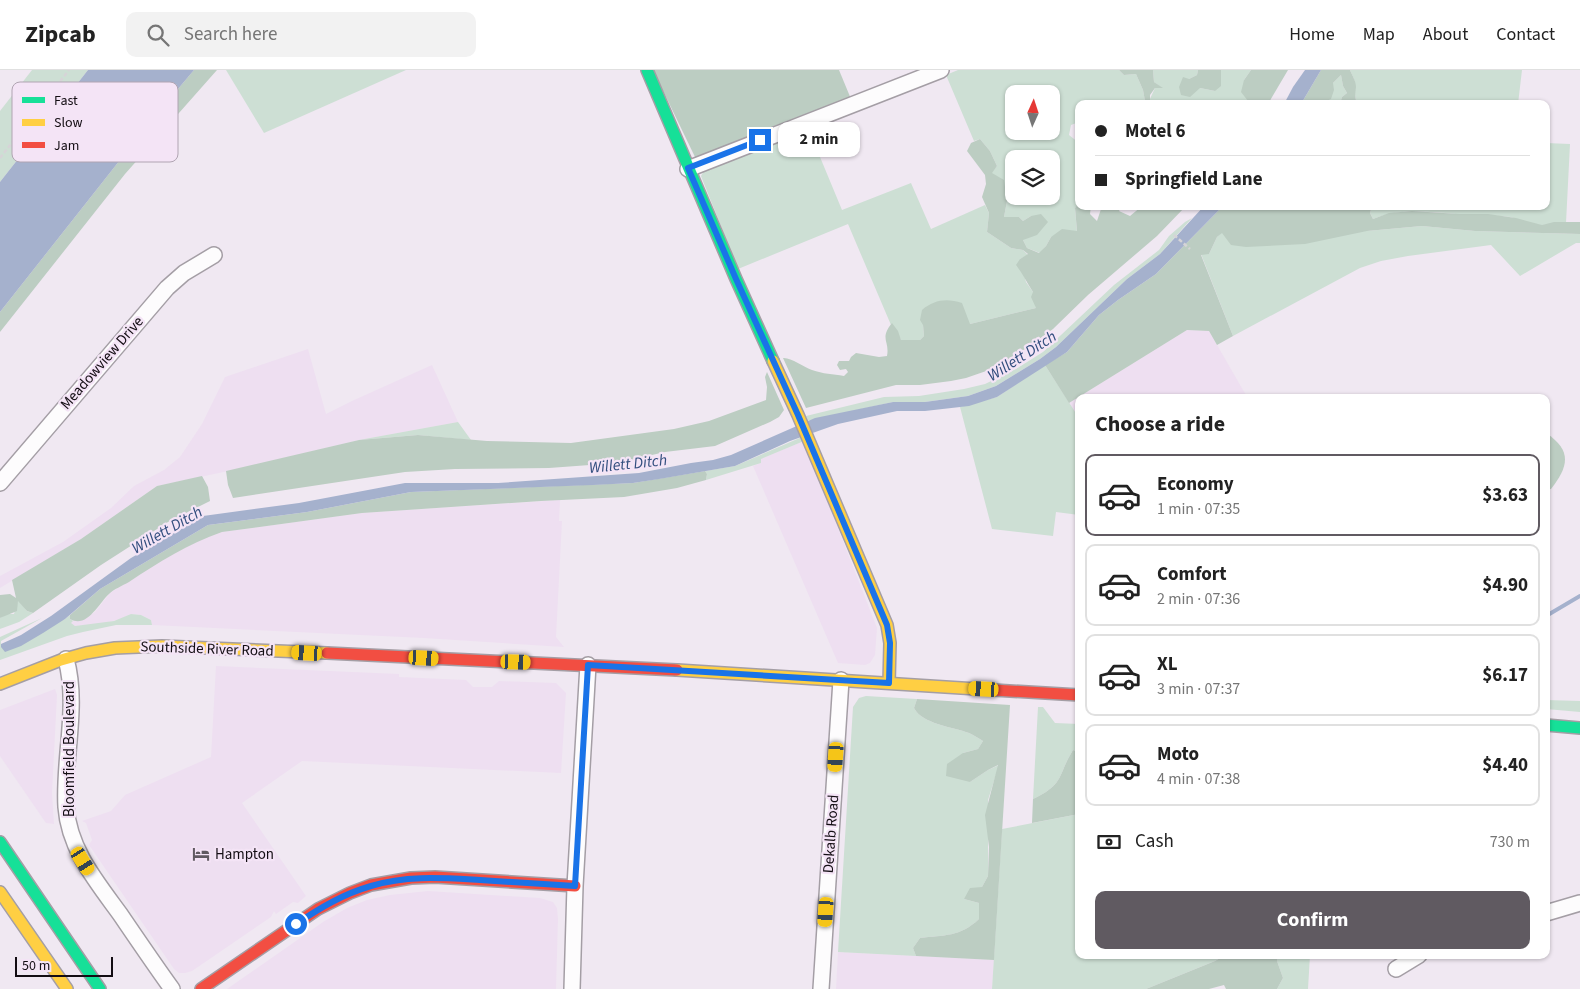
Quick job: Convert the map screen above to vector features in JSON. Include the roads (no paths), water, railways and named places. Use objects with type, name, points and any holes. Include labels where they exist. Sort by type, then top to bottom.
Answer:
[{"type":"main road","points":[[647,70],[688,168],[800,418],[887,625],[890,643],[889,683]]},
{"type":"main road","name":"Southside River Road","points":[[0,684],[38,668],[100,650],[162,646],[588,665],[1075,695]]},
{"type":"main road","points":[[1550,725],[1580,728]]},
{"type":"main road","points":[[0,842],[100,989]]},
{"type":"main road","points":[[200,989],[318,909],[350,892],[371,885],[411,878],[435,877],[575,886]]},
{"type":"main road","points":[[0,892],[67,989]]},
{"type":"street","points":[[688,168],[941,70]]},
{"type":"street","name":"Meadowview Drive","points":[[0,483],[167,288],[184,273],[214,255]]},
{"type":"street","name":"Bloomfield Boulevard","points":[[66,659],[71,680],[66,804],[72,837],[92,875],[172,989]]},
{"type":"street","points":[[572,989],[575,886],[588,665]]},
{"type":"street","name":"Dekalb Road","points":[[821,989],[841,680]]},
{"type":"street","points":[[1550,912],[1580,903]]},
{"type":"street","points":[[1396,969],[1412,959]]},
{"type":"water","points":[[88,70],[194,70],[178,89],[178,82],[79,82]]},
{"type":"water","points":[[1305,70],[1321,70],[1303,100],[1286,100]]},
{"type":"water","points":[[16,162],[118,162],[0,312],[0,182]]},
{"type":"water","points":[[1200,210],[1219,210],[1156,274],[1099,315],[1067,352],[997,397],[969,406],[925,411],[897,411],[838,424],[790,441],[735,466],[659,479],[633,483],[411,492],[307,512],[208,525],[100,589],[65,619],[21,646],[5,652],[1,647],[1,644],[21,635],[51,616],[131,558],[203,516],[299,503],[405,483],[498,483],[639,473],[731,455],[815,418],[893,402],[925,402],[968,396],[996,386],[1040,359],[1056,347],[1127,279],[1160,254]]},
{"type":"waterway","points":[[1550,614],[1580,596]]},
{"type":"place","name":"Hampton","points":[[201,854]]},
{"type":"water label","name":"Willett Ditch","points":[[1022,356]]},
{"type":"water label","name":"Willett Ditch","points":[[628,464]]},
{"type":"water label","name":"Willett Ditch","points":[[167,530]]}]
